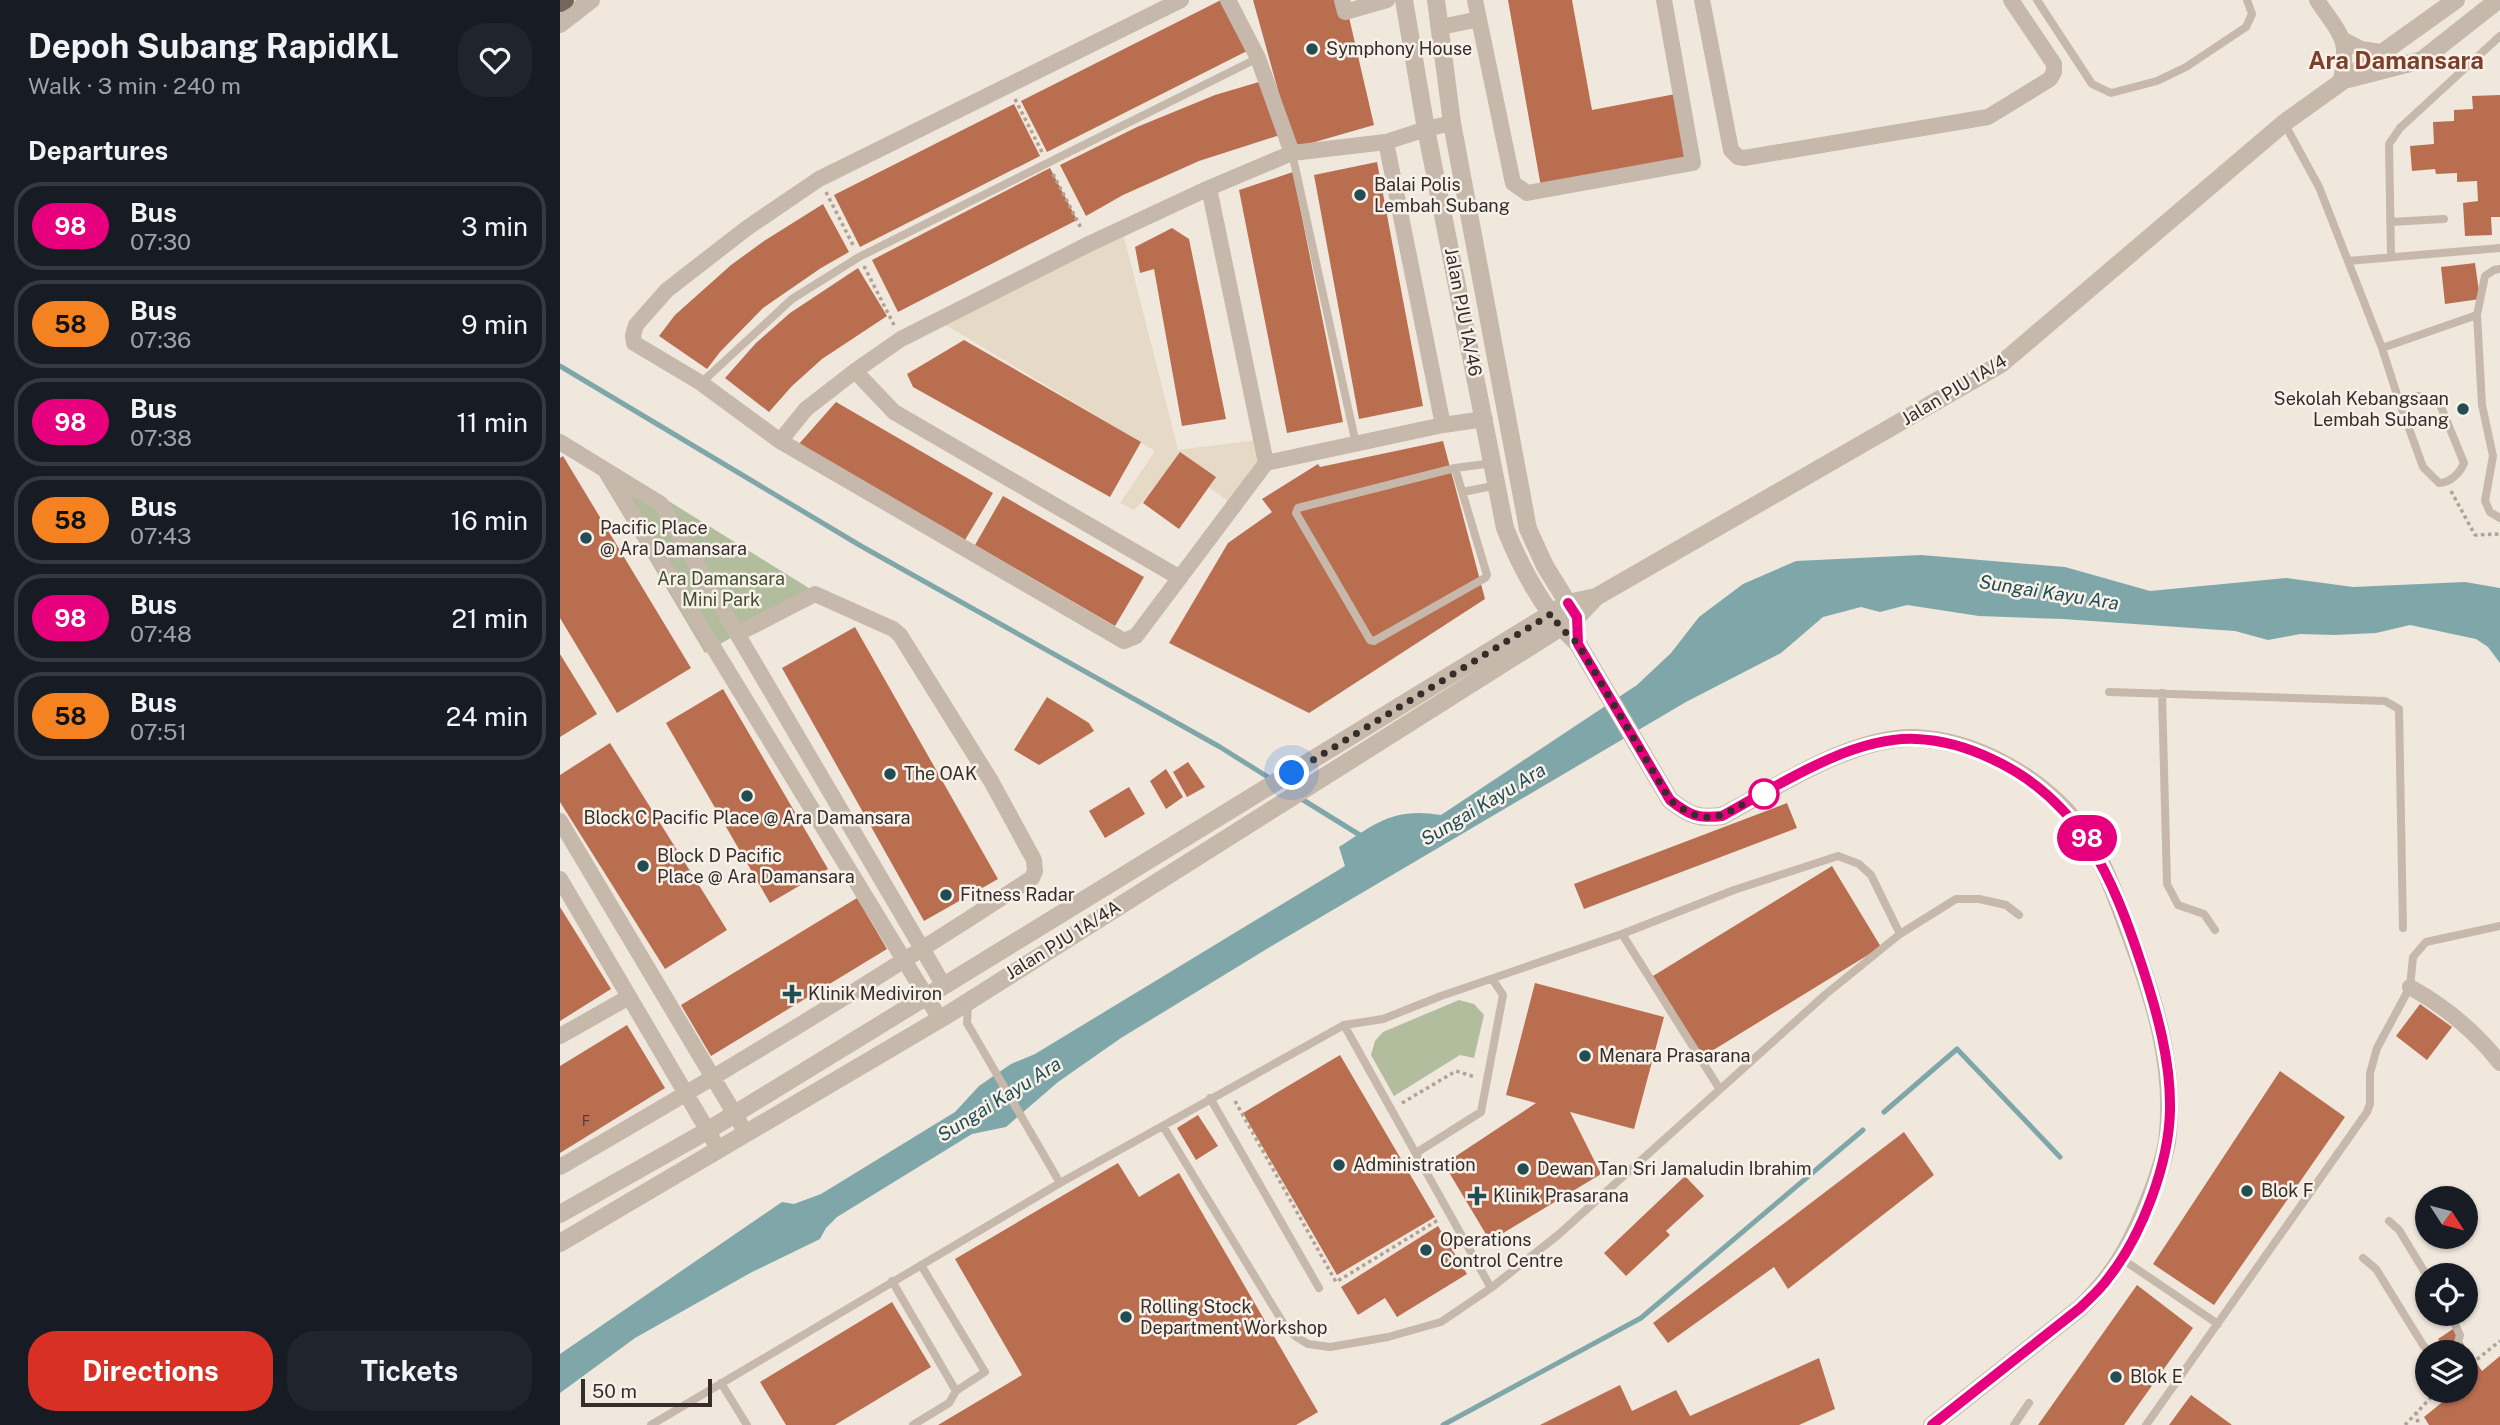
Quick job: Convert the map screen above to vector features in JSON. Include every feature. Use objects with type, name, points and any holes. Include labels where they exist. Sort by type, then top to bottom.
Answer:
[{"type":"main road","points":[[560,3],[565,0]]},
{"type":"street","points":[[560,24],[591,0]]},
{"type":"street","points":[[1181,0],[819,179],[747,228],[667,290],[636,325],[634,343],[701,383],[780,441],[1124,641],[1136,636],[1266,463],[1443,425],[1485,419]]},
{"type":"street","points":[[1228,0],[1258,58],[1292,153]]},
{"type":"street","points":[[1342,0],[1345,12],[1387,0]]},
{"type":"street","name":"Jalan PJU 1A/46","points":[[1404,0],[1426,128],[1505,528],[1535,589],[1555,620],[1580,648]]},
{"type":"street","name":"Jalan PJU 1A/46","points":[[1436,0],[1452,123],[1528,528],[1545,566],[1572,610]]},
{"type":"street","points":[[1475,0],[1513,183],[1527,192],[1693,163],[1664,0]]},
{"type":"street","points":[[1702,0],[1731,150],[1744,158],[1988,117],[2050,79],[2054,72],[2054,64],[2011,0]]},
{"type":"street","points":[[2317,0],[2344,40],[2346,58],[2341,80]]},
{"type":"street","name":"Jalan PJU 1A/4","points":[[1555,620],[2001,365],[2284,123],[2456,0]]},
{"type":"street","name":"Jalan PJU 1A/4","points":[[2341,80],[2422,60],[2498,0]]},
{"type":"street","points":[[1441,27],[1479,19]]},
{"type":"street","points":[[2344,40],[2370,52],[2380,52]]},
{"type":"street","points":[[780,441],[806,410],[855,371],[901,340],[1089,244],[1292,153],[1386,142],[1426,128],[1452,123]]},
{"type":"street","points":[[1386,142],[1443,425]]},
{"type":"street","points":[[1209,188],[1266,463]]},
{"type":"street","points":[[855,371],[894,412],[1181,578]]},
{"type":"street","points":[[560,442],[661,504],[944,986]]},
{"type":"street","points":[[606,470],[926,997],[943,1017]]},
{"type":"street","points":[[1527,629],[1535,589]]},
{"type":"street","points":[[560,1167],[686,1094],[923,949],[1032,878],[1035,871],[1034,860],[991,781],[900,635],[893,629],[815,594],[737,634]]},
{"type":"street","points":[[1572,610],[1580,648],[1670,800],[1693,815],[1703,818],[1722,816],[1823,762],[1856,748],[1873,743],[1916,738],[1965,748],[2007,765],[2055,799],[2090,842],[2118,898],[2152,998],[2162,1036],[2168,1077],[2170,1111],[2166,1145],[2140,1224],[2122,1259],[2104,1284],[2080,1308],[1932,1425]]},
{"type":"street","name":"Jalan PJU 1A/4A","points":[[560,1214],[707,1131],[1527,629],[1555,620]]},
{"type":"street","name":"Jalan PJU 1A/4A","points":[[560,1243],[943,1017],[1308,787],[1555,620]]},
{"type":"street","points":[[560,821],[746,1133]]},
{"type":"street","points":[[560,879],[719,1150]]},
{"type":"street","points":[[2410,987],[2435,1001],[2468,1027],[2500,1063]]},
{"type":"street","points":[[560,1036],[629,997]]},
{"type":"lane","points":[[2037,0],[2092,83],[2111,93],[2157,81],[2186,68],[2246,27],[2252,14],[2247,0]]},
{"type":"lane","points":[[2391,256],[2389,144],[2400,128],[2500,36]]},
{"type":"lane","points":[[701,383],[792,299],[859,257],[1258,58]]},
{"type":"lane","points":[[2284,123],[2319,187],[2382,348],[2399,401],[2423,467],[2439,483],[2446,483],[2461,470],[2464,463],[2439,402],[2419,396],[2399,401]]},
{"type":"lane","points":[[1292,153],[1356,444]]},
{"type":"lane","points":[[2390,222],[2444,219]]},
{"type":"lane","points":[[2348,261],[2500,248]]},
{"type":"lane","points":[[2500,269],[2484,276],[2477,315],[2482,405],[2493,456],[2486,501],[2490,512],[2500,518]]},
{"type":"lane","points":[[2382,348],[2477,315]]},
{"type":"lane","points":[[1455,468],[1487,575],[1485,579],[1374,641],[1370,640],[1296,513],[1298,508],[1455,468],[1493,463]]},
{"type":"lane","points":[[1462,492],[1497,485]]},
{"type":"lane","points":[[2109,692],[2385,701],[2399,709],[2403,928]]},
{"type":"lane","points":[[2162,693],[2167,884],[2178,905],[2204,914],[2215,930]]},
{"type":"lane","points":[[651,1425],[1060,1183],[1344,1025],[1383,1019],[1441,996],[1622,934],[1734,890],[1838,856],[1859,864],[1871,875],[1900,934]]},
{"type":"lane","points":[[1163,1126],[1285,1326],[1295,1336],[1308,1344],[1331,1347],[1388,1337],[1441,1322],[1491,1288],[1558,1235],[1719,1088],[1826,994],[1900,934],[1956,899],[1979,899],[2006,905],[2020,915]]},
{"type":"lane","points":[[2146,1425],[2367,1112],[2370,1104],[2370,1073],[2377,1048],[2410,987],[2413,957],[2426,942],[2500,926]]},
{"type":"lane","points":[[1622,934],[1719,1088]]},
{"type":"lane","points":[[1416,1153],[1481,1112],[1503,995],[1493,980]]},
{"type":"lane","points":[[969,999],[967,1023],[1060,1183]]},
{"type":"lane","points":[[943,1017],[967,1023]]},
{"type":"lane","points":[[1344,1025],[1491,1288]]},
{"type":"lane","points":[[1210,1098],[1319,1288]]},
{"type":"lane","points":[[2389,1222],[2399,1230],[2419,1263]]},
{"type":"lane","points":[[2363,1258],[2376,1269],[2420,1340]]},
{"type":"lane","points":[[2122,1259],[2218,1324]]},
{"type":"lane","points":[[913,1425],[949,1403],[956,1391],[985,1372],[922,1265]]},
{"type":"lane","points":[[892,1281],[956,1391]]},
{"type":"lane","points":[[721,1383],[747,1425]]},
{"type":"lane","points":[[2014,1425],[2029,1403]]},
{"type":"path","points":[[2446,483],[2475,535],[2500,534]]},
{"type":"path","points":[[1391,1110],[1456,1071],[1487,1081]]},
{"type":"path","points":[[1245,1094],[1233,1101],[1336,1282],[1440,1219]]},
{"type":"path","points":[[2478,1358],[2500,1341]]},
{"type":"path","points":[[2405,1425],[2425,1403]]},
{"type":"path","points":[[2416,1412],[2418,1423]]},
{"type":"green space","name":"Ara Damansara Mini Park","points":[[583,448],[812,590],[705,653]]},
{"type":"green space","points":[[1459,1000],[1474,1004],[1484,1015],[1474,1058],[1460,1055],[1394,1096],[1371,1055],[1375,1041],[1383,1032]]},
{"type":"shaded area","points":[[1123,233],[1178,450],[1257,440],[1261,460],[1231,503],[1179,466],[1134,510],[1120,503],[1155,451],[946,325]]},
{"type":"water","name":"Sungai Kayu Ara","points":[[1921,555],[2065,567],[2150,591],[2286,578],[2353,587],[2465,582],[2500,588],[2500,663],[2488,647],[2476,639],[2410,625],[2376,633],[2300,634],[2268,640],[2235,631],[1979,616],[1907,605],[1880,612],[1861,607],[1823,617],[1781,653],[1686,702],[1121,1038],[1058,1082],[1006,1127],[972,1134],[837,1217],[820,1239],[752,1272],[635,1338],[560,1393],[560,1354],[782,1202],[794,1204],[821,1194],[955,1112],[979,1086],[1011,1064],[1035,1054],[1345,866],[1339,847],[1375,824],[1410,813],[1441,815],[1637,685],[1671,653],[1699,617],[1743,584],[1796,561]]},
{"type":"building","points":[[1221,0],[1247,51],[1047,152],[1021,101]]},
{"type":"building","name":"Symphony House","points":[[1253,0],[1345,0],[1374,125],[1294,148]]},
{"type":"building","points":[[1508,0],[1572,0],[1592,110],[1686,92],[1698,158],[1541,187]]},
{"type":"building","points":[[1259,82],[1280,135],[1199,161],[1123,195],[1086,216],[1060,165],[1137,127],[1215,95]]},
{"type":"building","points":[[2500,95],[2500,217],[2491,217],[2492,235],[2465,236],[2463,203],[2478,201],[2477,181],[2457,182],[2457,173],[2436,174],[2435,169],[2412,171],[2410,146],[2434,144],[2433,122],[2454,121],[2454,110],[2473,109],[2472,96]]},
{"type":"building","points":[[1014,104],[1040,156],[860,247],[834,195]]},
{"type":"building","points":[[1377,162],[1423,406],[1359,419],[1314,175]]},
{"type":"building","points":[[1050,168],[1077,220],[898,312],[872,260]]},
{"type":"building","points":[[1293,172],[1343,422],[1287,433],[1239,190]]},
{"type":"building","points":[[823,204],[849,252],[763,308],[707,369],[659,336],[675,315],[731,265]]},
{"type":"building","points":[[1172,228],[1189,239],[1226,419],[1182,426],[1154,269],[1140,273],[1135,247]]},
{"type":"building","points":[[2475,263],[2480,299],[2445,304],[2441,267]]},
{"type":"building","points":[[858,268],[887,316],[822,359],[792,386],[769,412],[725,378],[756,343],[790,313]]},
{"type":"building","points":[[964,340],[1141,442],[1110,497],[913,387],[907,374]]},
{"type":"building","points":[[836,402],[993,493],[965,540],[798,445]]},
{"type":"building","points":[[1443,441],[1485,599],[1309,713],[1169,643],[1228,543],[1272,512],[1262,499],[1318,464],[1320,467]]},
{"type":"building","points":[[1180,452],[1216,477],[1179,529],[1143,503]]},
{"type":"building","name":"Pacific Place @ Ara Damansara","points":[[563,456],[691,668],[617,713],[560,618],[560,458]]},
{"type":"building","points":[[1003,496],[1144,577],[1115,626],[975,545]]},
{"type":"building","name":"The OAK","points":[[855,627],[998,879],[924,921],[782,668]]},
{"type":"building","points":[[560,654],[597,714],[560,737]]},
{"type":"building","name":"Block C Pacific Place @ Ara Damansara","points":[[723,689],[828,869],[770,903],[666,723]]},
{"type":"building","points":[[1047,697],[1089,723],[1094,731],[1039,765],[1014,750]]},
{"type":"building","name":"Block D Pacific Place @ Ara Damansara","points":[[610,743],[727,930],[665,969],[560,802],[560,775]]},
{"type":"building","points":[[1188,762],[1205,787],[1187,797],[1173,772]]},
{"type":"building","points":[[1166,769],[1183,797],[1166,809],[1150,781]]},
{"type":"building","points":[[1129,787],[1145,814],[1105,838],[1089,811]]},
{"type":"building","points":[[1787,803],[1797,828],[1584,909],[1574,884]]},
{"type":"building","points":[[1832,866],[1881,947],[1702,1057],[1653,976]]},
{"type":"building","points":[[857,898],[887,949],[711,1056],[681,1005]]},
{"type":"building","points":[[560,907],[611,989],[560,1021]]},
{"type":"building","points":[[1535,983],[1664,1017],[1634,1129],[1570,1112],[1601,1174],[1490,1241],[1444,1164],[1536,1103],[1506,1095]]},
{"type":"building","points":[[2420,1004],[2452,1027],[2427,1060],[2396,1036]]},
{"type":"building","points":[[627,1025],[665,1088],[560,1153],[560,1066]]},
{"type":"building","name":"Administration","points":[[1340,1055],[1435,1217],[1337,1275],[1243,1113]]},
{"type":"building","name":"Blok F","points":[[2280,1071],[2345,1117],[2214,1305],[2153,1264]]},
{"type":"building","points":[[1198,1115],[1218,1146],[1196,1160],[1177,1128]]},
{"type":"building","points":[[1904,1132],[1934,1175],[1788,1289],[1774,1267],[1668,1343],[1653,1323]]},
{"type":"building","name":"Rolling Stock Department Workshop","points":[[1118,1163],[1139,1197],[1179,1173],[1318,1412],[1296,1425],[938,1425],[1022,1375],[955,1259]]},
{"type":"building","points":[[1685,1176],[1704,1196],[1666,1231],[1670,1235],[1626,1276],[1604,1253]]},
{"type":"building","name":"Operations Control Centre","points":[[1438,1226],[1467,1274],[1397,1317],[1385,1298],[1358,1315],[1341,1287]]},
{"type":"building","name":"Blok E","points":[[2137,1285],[2193,1328],[2124,1425],[2038,1425]]},
{"type":"building","points":[[892,1302],[931,1367],[835,1425],[786,1425],[760,1382]]},
{"type":"building","points":[[2453,1329],[2461,1340],[2439,1340]]},
{"type":"building","points":[[2500,1356],[2500,1425],[2429,1425],[2424,1417],[2441,1403],[2478,1403],[2478,1365],[2482,1371]]},
{"type":"building","points":[[1819,1358],[1835,1409],[1799,1425],[1540,1425],[1620,1385],[1632,1411],[1676,1390],[1690,1416]]},
{"type":"building","points":[[2191,1395],[2232,1425],[2169,1425]]},
{"type":"waterway","points":[[560,366],[861,546],[1220,747],[1271,779]]},
{"type":"waterway","points":[[1300,798],[1363,837]]},
{"type":"waterway","points":[[1884,1112],[1957,1049],[2060,1157]]},
{"type":"waterway","points":[[1443,1425],[1641,1318],[1863,1130]]},
{"type":"bus line","name":"98","points":[[1568,603],[1577,617],[1578,644],[1670,800],[1682,810],[1703,818],[1722,816],[1823,762],[1873,743],[1916,738],[1941,742],[1965,748],[2007,765],[2055,799],[2090,842],[2118,898],[2152,998],[2162,1036],[2168,1077],[2170,1111],[2166,1145],[2156,1181],[2131,1243],[2098,1291],[1932,1425]]},
{"type":"place","name":"Symphony House","points":[[1312,49]]},
{"type":"place","name":"Balai Polis Lembah Subang","points":[[1360,195]]},
{"type":"place","name":"Sekolah Kebangsaan Lembah Subang","points":[[2463,409]]},
{"type":"place","name":"Pacific Place @ Ara Damansara","points":[[586,538]]},
{"type":"place","name":"The OAK","points":[[890,774]]},
{"type":"place","name":"Block C Pacific Place @ Ara Damansara","points":[[747,796]]},
{"type":"place","name":"Block D Pacific Place @ Ara Damansara","points":[[643,866]]},
{"type":"place","name":"Fitness Radar","points":[[946,895]]},
{"type":"place","name":"Klinik Mediviron","points":[[792,994]]},
{"type":"place","name":"Menara Prasarana","points":[[1585,1056]]},
{"type":"place","name":"Administration","points":[[1339,1165]]},
{"type":"place","name":"Dewan Tan Sri Jamaludin Ibrahim","points":[[1523,1169]]},
{"type":"place","name":"Blok F","points":[[2247,1191]]},
{"type":"place","name":"Klinik Prasarana","points":[[1477,1196]]},
{"type":"place","name":"Operations Control Centre","points":[[1426,1250]]},
{"type":"place","name":"Rolling Stock Department Workshop","points":[[1126,1317]]},
{"type":"place","name":"Blok E","points":[[2116,1377]]},
{"type":"district","name":"Ara Damansara","points":[[2396,61]]},
{"type":"route","points":[[1292,773],[1551,614],[1578,644],[1670,800],[1682,810],[1703,818],[1722,816],[1764,794]]}]
